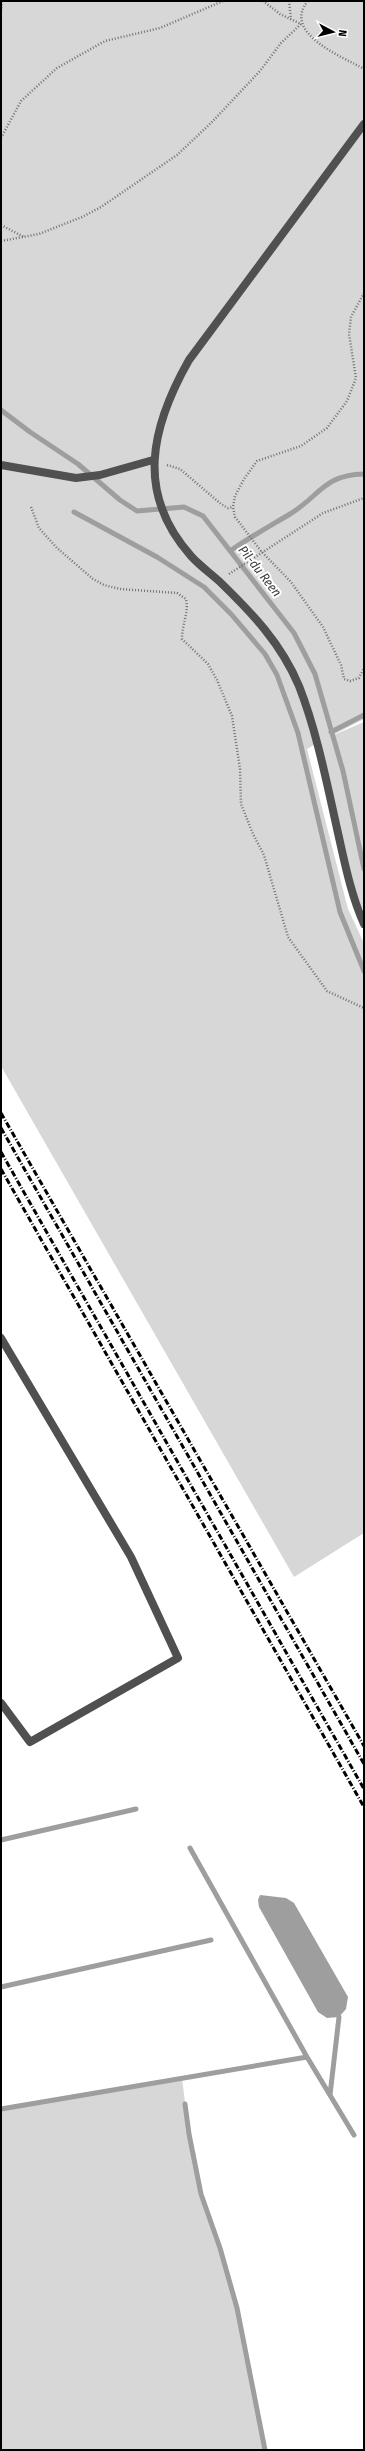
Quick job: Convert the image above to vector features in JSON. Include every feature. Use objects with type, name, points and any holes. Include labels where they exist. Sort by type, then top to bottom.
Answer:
[{"type":"lane","points":[[364,124],[189,360],[175,385],[164,411],[153,460],[157,492],[165,519],[175,537],[192,557],[253,614],[271,634],[287,660],[299,687],[312,727],[351,890],[364,924]]},
{"type":"lane","points":[[1,465],[76,478],[100,475],[153,460]]},
{"type":"lane","points":[[1,1338],[132,1557],[178,1658],[30,1742],[1,1703]]},
{"type":"path","points":[[1,11],[2,1]]},
{"type":"path","points":[[1,138],[21,101],[57,68],[105,41],[160,28],[223,1]]},
{"type":"path","points":[[263,1],[280,14],[301,24],[321,45],[364,69]]},
{"type":"path","points":[[289,1],[291,19]]},
{"type":"path","points":[[1,241],[25,237],[60,228],[94,210],[177,155],[212,122],[260,71],[280,43],[301,24],[301,16],[308,1]]},
{"type":"path","points":[[1,225],[25,237]]},
{"type":"path","points":[[364,293],[351,317],[349,334],[356,378],[347,401],[327,428],[300,446],[257,461],[244,479],[236,496],[234,507],[235,517],[261,551],[291,582],[323,627],[341,665],[344,679],[350,681],[359,678],[364,668]]},
{"type":"path","points":[[153,460],[180,469],[221,504],[228,508],[234,507]]},
{"type":"path","points":[[233,571],[261,551],[323,513],[364,498]]},
{"type":"path","points":[[30,507],[39,528],[57,548],[93,579],[104,585],[120,589],[177,593],[186,599],[188,610],[182,628],[182,639],[208,664],[217,680],[232,716],[240,769],[241,804],[264,856],[288,937],[328,991],[364,1008]]},
{"type":"shaded area","points":[[1,1],[364,1],[364,719],[329,737],[364,722],[364,912],[355,891],[319,742],[307,749],[348,909],[364,943],[364,1533],[294,1577],[1,1066]]},
{"type":"shaded area","points":[[260,1895],[286,1898],[294,1903],[348,1997],[346,2009],[339,2017],[327,2018],[318,2012],[259,1907],[258,1900]]},
{"type":"shaded area","points":[[182,2078],[189,2134],[201,2194],[220,2248],[237,2308],[265,2450],[1,2450],[1,2109]]},
{"type":"waterway","name":"Pil-du Reen","points":[[1,410],[30,432],[78,464],[120,500],[137,511],[184,507],[203,516],[294,633],[315,674],[343,771],[364,869]]},
{"type":"waterway","points":[[230,551],[252,536],[290,514],[330,482],[350,475],[364,474]]},
{"type":"waterway","points":[[74,512],[157,557],[204,587],[231,614],[265,654],[277,675],[298,733],[340,912],[364,971]]},
{"type":"waterway","points":[[331,732],[364,715]]},
{"type":"waterway","points":[[1,1840],[136,1809]]},
{"type":"waterway","points":[[190,1848],[307,2057],[354,2135]]},
{"type":"waterway","points":[[1,1987],[211,1940]]},
{"type":"waterway","points":[[330,2095],[339,2017]]},
{"type":"waterway","points":[[1,2109],[307,2057]]},
{"type":"waterway","points":[[185,2104],[189,2134],[201,2194],[220,2248],[237,2308],[265,2450]]},
{"type":"railway","points":[[1,1113],[364,1746]]},
{"type":"railway","points":[[1,1128],[364,1764]]},
{"type":"railway","points":[[1,1152],[364,1789]]},
{"type":"railway","points":[[1,1169],[364,1807]]}]
